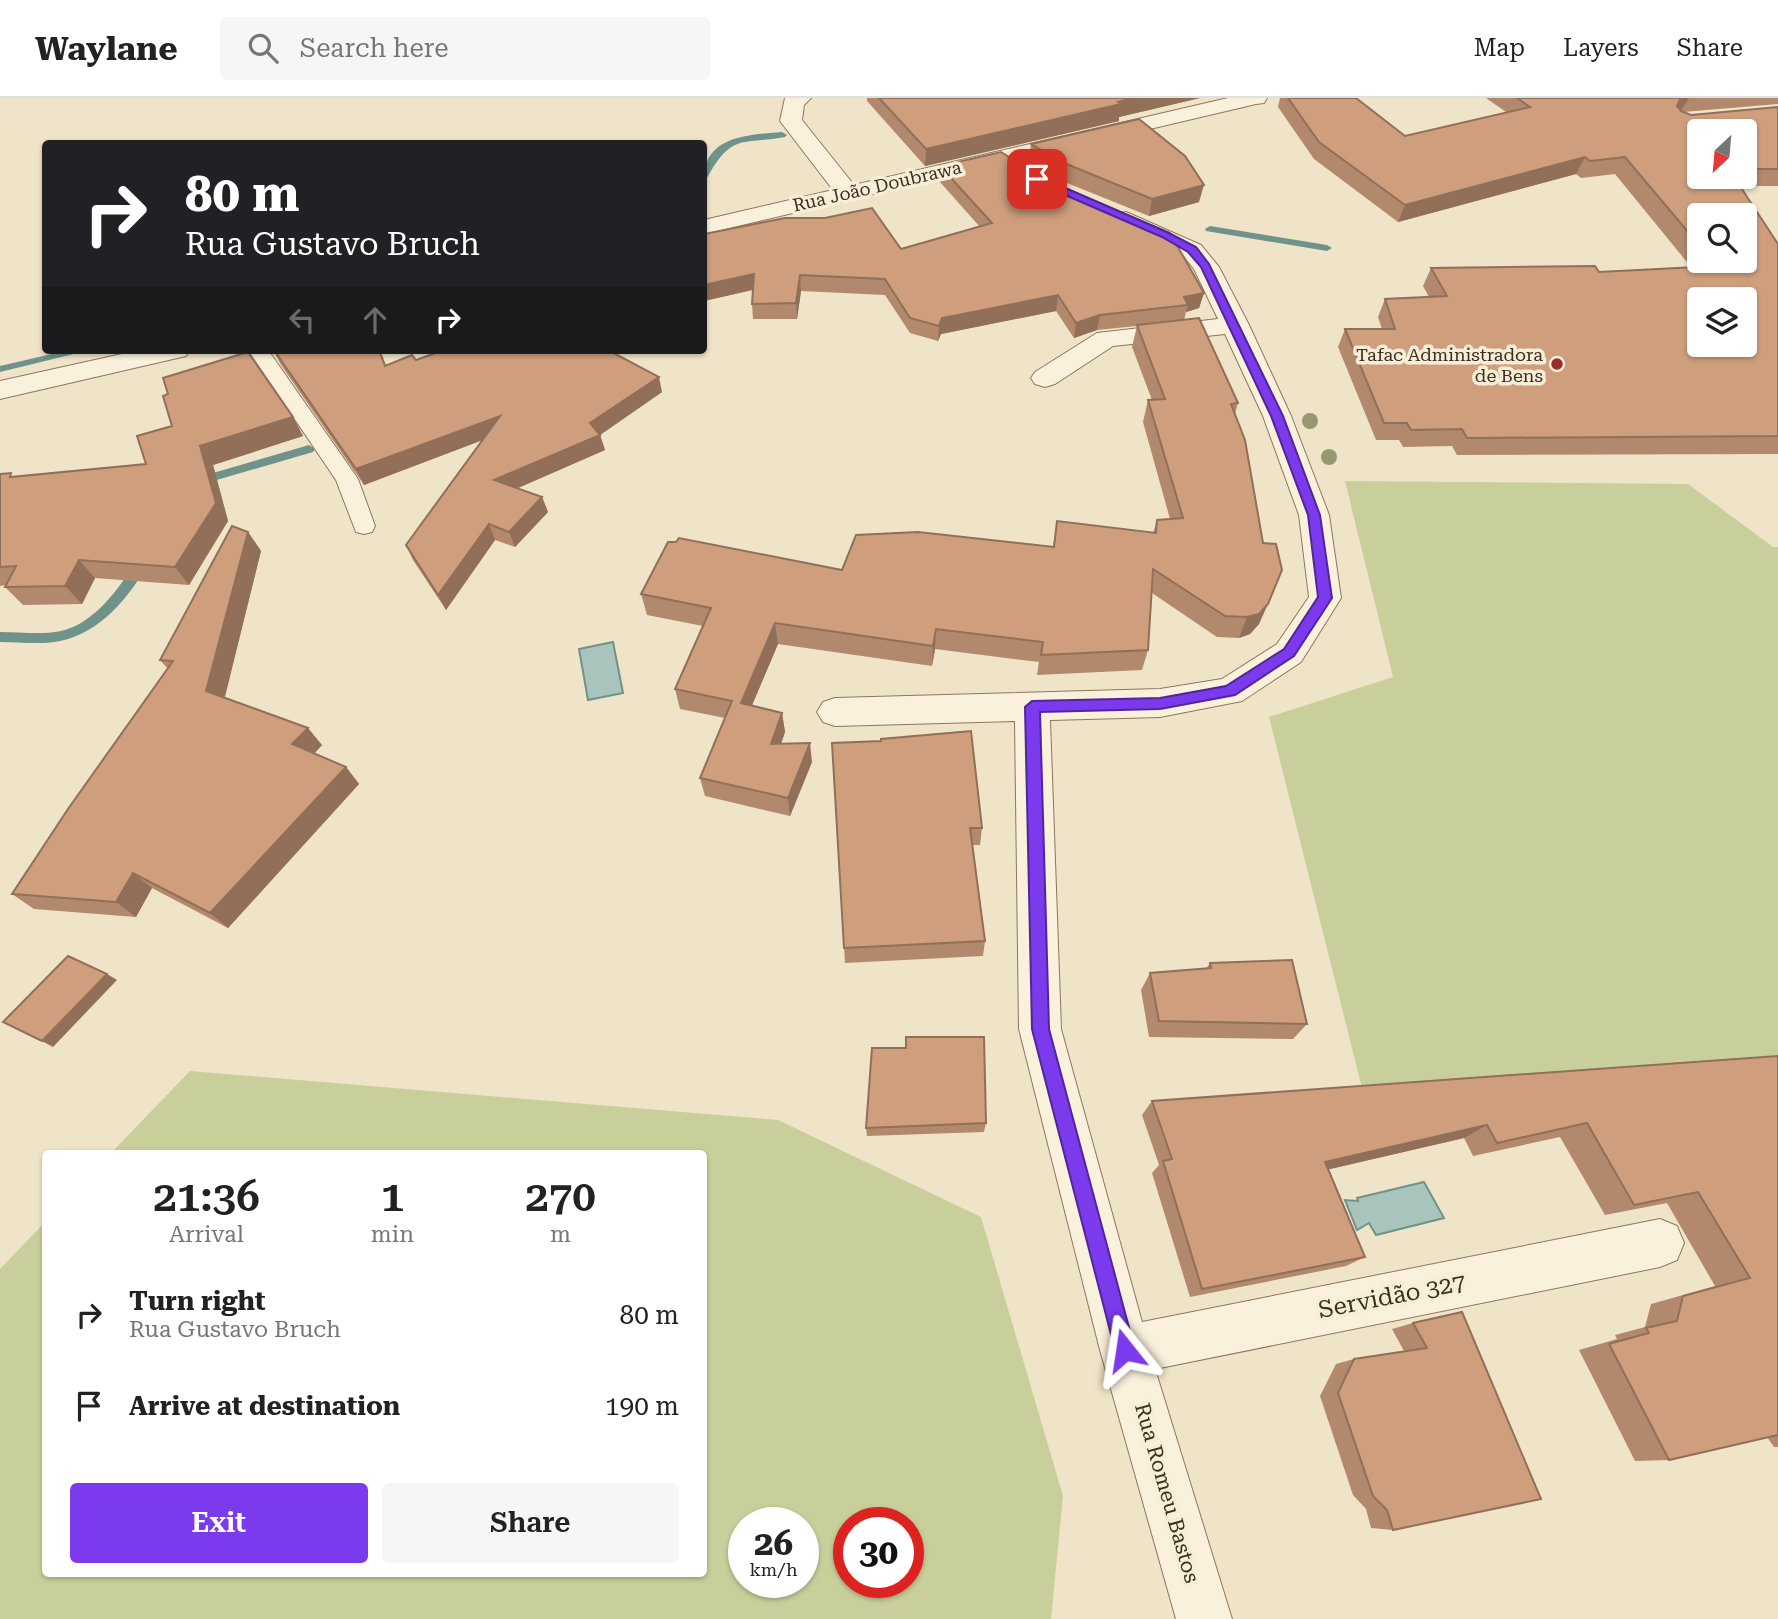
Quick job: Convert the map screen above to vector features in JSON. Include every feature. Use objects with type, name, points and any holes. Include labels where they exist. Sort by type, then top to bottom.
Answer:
[{"type":"street","points":[[800,98],[793,103],[791,121],[848,192]]},
{"type":"street","name":"Rua João Doubrawa","points":[[707,225],[1256,98]]},
{"type":"street","points":[[1003,156],[1031,176]]},
{"type":"street","points":[[835,712],[1160,704],[1230,691],[1289,653],[1325,598],[1314,515],[1277,416],[1236,325],[1206,267],[1192,250],[1165,235],[1103,209]]},
{"type":"street","points":[[1045,378],[1106,339],[1236,325]]},
{"type":"street","points":[[0,390],[158,354]]},
{"type":"street","name":"Rua Romeu Bastos","points":[[1032,707],[1041,1029],[1125,1350],[1205,1619]]},
{"type":"street","name":"Servidão 327","points":[[1125,1350],[1660,1243]]},
{"type":"lane","points":[[261,354],[347,479],[364,526]]},
{"type":"green space","points":[[1345,481],[1688,484],[1773,547],[1778,547],[1778,1201],[1531,1086],[1365,1100],[1269,717],[1393,677]]},
{"type":"green space","points":[[190,1071],[778,1120],[981,1217],[1063,1496],[1051,1619],[0,1619],[0,1269],[42,1225],[42,1577],[707,1577],[707,1150],[114,1150]]},
{"type":"water","points":[[613,642],[623,693],[588,700],[579,649]]},
{"type":"water","points":[[1424,1182],[1444,1218],[1376,1235],[1369,1223],[1357,1230],[1345,1200],[1358,1201],[1357,1198]]},
{"type":"building","points":[[879,98],[1133,98],[1118,102],[1121,104],[926,149]]},
{"type":"building","points":[[1288,98],[1356,98],[1405,136],[1530,107],[1517,98],[1683,98],[1677,106],[1691,115],[1778,107],[1778,169],[1757,169],[1757,119],[1687,119],[1687,189],[1742,189],[1751,203],[1687,203],[1687,231],[1625,157],[1590,161],[1585,157],[1405,205],[1319,142]]},
{"type":"building","points":[[1139,119],[1185,156],[1204,185],[1152,199],[1064,163],[1031,144]]},
{"type":"building","points":[[1001,152],[1046,180],[1170,233],[1204,293],[1184,297],[1188,305],[1100,315],[1076,323],[1058,295],[942,318],[939,326],[910,318],[885,279],[800,275],[796,303],[752,304],[754,274],[707,284],[707,233],[785,218],[825,218],[872,208],[901,249],[992,223],[940,166]]},
{"type":"building","points":[[1757,212],[1778,244],[1778,436],[1467,438],[1462,429],[1411,430],[1407,423],[1384,423],[1345,329],[1395,329],[1385,299],[1447,296],[1431,268],[1595,266],[1599,272],[1687,267],[1687,273],[1757,273]]},
{"type":"building","points":[[1199,318],[1238,403],[1231,404],[1245,440],[1263,543],[1276,544],[1282,570],[1268,604],[1259,614],[1247,617],[1225,616],[1153,569],[1148,650],[1041,655],[1043,642],[936,629],[933,646],[775,623],[741,703],[782,713],[771,744],[810,743],[788,798],[700,778],[732,701],[675,689],[711,608],[641,594],[668,542],[676,542],[679,538],[842,570],[856,535],[918,532],[1054,547],[1057,521],[1156,533],[1157,520],[1183,518],[1148,400],[1165,399],[1137,325]]},
{"type":"building","points":[[241,354],[249,354],[293,417],[200,446],[216,503],[175,567],[79,560],[65,586],[5,587],[16,566],[0,567],[0,474],[11,473],[10,477],[146,464],[137,436],[172,426],[163,396],[168,394],[163,378]]},
{"type":"building","points":[[277,354],[380,354],[385,366],[412,355],[416,360],[433,354],[616,354],[659,377],[590,423],[600,435],[494,480],[542,497],[509,532],[489,524],[438,595],[406,545],[500,416],[356,469]]},
{"type":"building","points":[[232,526],[248,532],[206,691],[308,728],[292,744],[346,767],[210,913],[133,873],[116,902],[12,894],[68,809],[173,661],[160,660]]},
{"type":"building","points":[[971,731],[982,828],[970,828],[985,941],[844,948],[832,743],[881,741]]},
{"type":"building","points":[[68,956],[107,974],[42,1041],[3,1022]]},
{"type":"building","points":[[1292,960],[1307,1024],[1159,1021],[1150,973],[1211,968],[1210,963]]},
{"type":"building","points":[[906,1037],[984,1037],[986,1123],[866,1128],[872,1048],[906,1048]]},
{"type":"building","points":[[1778,1056],[1778,1435],[1669,1460],[1609,1344],[1649,1333],[1646,1328],[1677,1321],[1683,1296],[1750,1278],[1698,1192],[1634,1205],[1587,1123],[1497,1143],[1487,1125],[1325,1162],[1365,1257],[1202,1289],[1163,1161],[1172,1159],[1152,1101]]},
{"type":"building","points":[[1462,1312],[1541,1499],[1393,1530],[1387,1510],[1373,1496],[1338,1393],[1354,1359],[1427,1348],[1413,1323]]},
{"type":"waterway","points":[[707,169],[717,152],[734,141],[782,135]]},
{"type":"waterway","points":[[1210,229],[1327,248]]},
{"type":"waterway","points":[[0,369],[66,354]]},
{"type":"waterway","points":[[196,482],[309,449]]},
{"type":"waterway","points":[[0,637],[46,637],[72,633],[96,618],[119,597],[141,563]]},
{"type":"place","name":"Tafac Administradora de Bens","points":[[1557,364]]},
{"type":"route","points":[[1037,179],[1165,235],[1192,250],[1206,267],[1236,325],[1277,416],[1314,515],[1325,598],[1289,653],[1230,691],[1160,704],[1032,707],[1041,1029],[1125,1350]]}]
